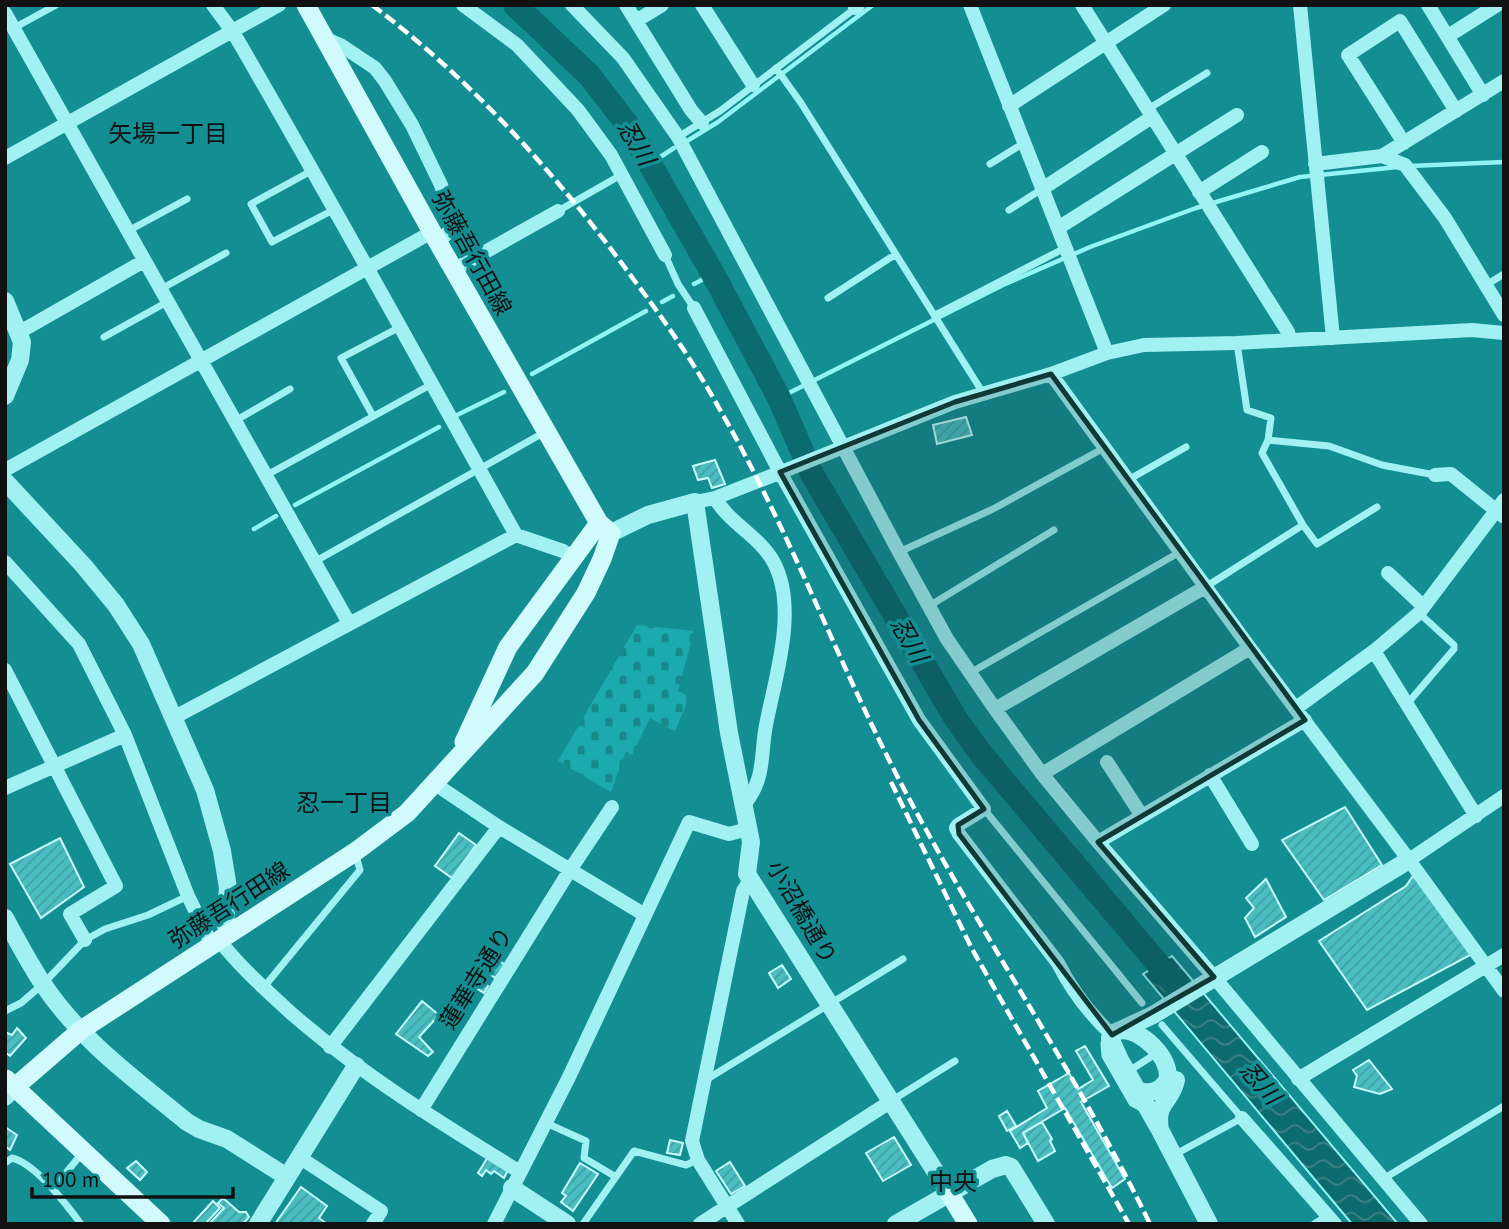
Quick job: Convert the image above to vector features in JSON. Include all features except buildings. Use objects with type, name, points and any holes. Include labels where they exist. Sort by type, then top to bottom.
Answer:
[{"type":"main road","name":"弥藤吾行田線","points":[[8,1087],[81,1030],[355,852],[407,813],[435,784],[459,753],[535,673],[586,593],[602,559],[605,528],[545,432],[306,5]]},
{"type":"main road","name":"弥藤吾行田線","points":[[459,753],[500,660],[573,557],[605,528]]},
{"type":"main road","points":[[8,1087],[83,1151],[160,1224]]},
{"type":"main road","name":"小沼橋通り","points":[[949,1193],[968,1224]]},
{"type":"street","points":[[213,5],[233,32],[336,208],[516,535],[573,557]]},
{"type":"street","points":[[5,158],[279,5]]},
{"type":"street","points":[[463,5],[517,45],[578,110],[611,155],[664,255]]},
{"type":"street","points":[[572,5],[623,58],[678,137],[841,448],[929,606],[995,709],[1042,774],[1098,842],[1421,1224]]},
{"type":"street","points":[[626,5],[691,110],[702,123]]},
{"type":"street","points":[[636,21],[662,5]]},
{"type":"street","points":[[702,5],[753,85]]},
{"type":"street","points":[[970,5],[1107,353]]},
{"type":"street","points":[[1082,5],[1290,339]]},
{"type":"street","points":[[1009,106],[1164,5]]},
{"type":"street","points":[[1300,5],[1333,338]]},
{"type":"street","points":[[1428,5],[1483,95]]},
{"type":"street","points":[[1448,36],[1497,5]]},
{"type":"street","points":[[5,13],[349,622]]},
{"type":"street","points":[[1404,143],[1348,55],[1400,21],[1456,111]]},
{"type":"street","points":[[5,470],[367,268],[455,227],[441,185],[412,125],[375,68],[342,46],[324,38]]},
{"type":"street","points":[[1315,164],[1382,156],[1504,81]]},
{"type":"street","points":[[1042,188],[1150,113]]},
{"type":"street","points":[[1058,228],[1237,115]]},
{"type":"street","points":[[1199,192],[1262,152]]},
{"type":"street","points":[[1382,156],[1405,165],[1445,218],[1504,315]]},
{"type":"street","points":[[453,270],[558,211]]},
{"type":"street","points":[[18,333],[144,261]]},
{"type":"street","points":[[5,301],[22,342],[20,360],[5,396]]},
{"type":"street","points":[[694,308],[919,720],[984,809],[958,825],[956,828],[959,834],[1095,1016],[1114,1034],[1122,1076],[1138,1091],[1209,1224]]},
{"type":"street","points":[[605,528],[715,498],[983,393],[1051,374],[1107,353],[1144,345],[1237,343],[1472,330],[1504,333]]},
{"type":"street","points":[[1051,374],[1504,991]]},
{"type":"street","points":[[1296,708],[1374,651],[1421,609],[1501,509],[1451,474],[1435,475]]},
{"type":"street","points":[[5,481],[83,565],[116,605],[141,644],[205,790],[222,850],[228,888],[225,923],[220,940]]},
{"type":"street","points":[[715,498],[774,562],[782,591],[784,612],[783,645],[766,729],[763,765],[756,788],[743,806]]},
{"type":"street","name":"小沼橋通り","points":[[695,502],[751,842],[746,869],[750,880],[949,1193]]},
{"type":"street","points":[[173,718],[516,535]]},
{"type":"street","points":[[5,562],[79,644],[125,735],[188,896],[220,940],[263,988],[330,1047],[516,1180],[567,1224]]},
{"type":"street","points":[[1388,573],[1421,609]]},
{"type":"street","points":[[995,709],[1207,586]]},
{"type":"street","points":[[1042,774],[1250,648]]},
{"type":"street","points":[[1374,651],[1476,816]]},
{"type":"street","points":[[5,670],[116,886],[70,914],[85,940]]},
{"type":"street","points":[[1098,842],[1305,720]]},
{"type":"street","points":[[5,788],[125,735]]},
{"type":"street","points":[[1107,762],[1142,816]]},
{"type":"street","points":[[1210,775],[1252,844]]},
{"type":"street","points":[[435,784],[499,827],[645,915]]},
{"type":"street","points":[[1114,1034],[1153,1014],[1409,860],[1504,796]]},
{"type":"street","name":"蓮華寺通り","points":[[421,1111],[612,807]]},
{"type":"street","points":[[494,1224],[546,1123],[689,822],[729,834],[748,830]]},
{"type":"street","points":[[330,1047],[499,827]]},
{"type":"street","points":[[738,1224],[698,1160],[692,1141],[743,891],[750,880]]},
{"type":"street","points":[[5,918],[43,984],[81,1030],[120,1067],[187,1122],[228,1139],[287,1177]]},
{"type":"street","points":[[1298,1079],[1504,955]]},
{"type":"street","points":[[1138,1091],[1156,1091],[1167,1083],[1169,1073],[1146,1032],[1153,1014]]},
{"type":"street","points":[[1114,1034],[1133,1032],[1172,1065],[1177,1075],[1176,1083],[1158,1112],[1160,1130]]},
{"type":"street","points":[[258,1224],[356,1066]]},
{"type":"street","points":[[700,1224],[890,1102]]},
{"type":"street","points":[[1242,1118],[1331,1220]]},
{"type":"street","points":[[299,1157],[381,1211],[373,1224]]},
{"type":"street","points":[[896,1224],[1000,1165],[1011,1167],[1046,1224]]},
{"type":"lane","points":[[14,28],[56,5]]},
{"type":"lane","points":[[678,137],[702,123],[856,6]]},
{"type":"lane","points":[[776,68],[801,103],[983,393]]},
{"type":"lane","points":[[1150,113],[1207,74]]},
{"type":"lane","points":[[990,164],[1024,143]]},
{"type":"lane","points":[[313,170],[251,204],[272,242],[336,208]]},
{"type":"lane","points":[[558,211],[621,175]]},
{"type":"lane","points":[[1009,211],[1042,188]]},
{"type":"lane","points":[[128,232],[187,199]]},
{"type":"lane","points":[[935,316],[1065,248]]},
{"type":"lane","points":[[104,337],[226,253]]},
{"type":"lane","points":[[828,298],[896,254]]},
{"type":"lane","points":[[664,255],[678,284],[694,308]]},
{"type":"lane","points":[[1486,286],[1504,274]]},
{"type":"lane","points":[[373,416],[341,359],[400,327]]},
{"type":"lane","points":[[1237,343],[1247,410],[1271,418],[1268,440],[1262,453],[1303,525],[1317,544],[1377,508]]},
{"type":"lane","points":[[265,475],[432,384]]},
{"type":"lane","points":[[234,421],[290,390]]},
{"type":"lane","points":[[314,562],[545,432]]},
{"type":"lane","points":[[1268,440],[1329,446],[1382,465],[1435,475]]},
{"type":"lane","points":[[899,552],[993,509],[1104,447]]},
{"type":"lane","points":[[1128,480],[1186,447]]},
{"type":"lane","points":[[1207,586],[1303,525]]},
{"type":"lane","points":[[929,606],[1054,530]]},
{"type":"lane","points":[[970,673],[1180,551]]},
{"type":"lane","points":[[1407,704],[1454,649],[1421,609]]},
{"type":"lane","points":[[984,809],[1242,1118],[1173,1156]]},
{"type":"lane","points":[[263,988],[360,870],[355,852]]},
{"type":"lane","points":[[5,1011],[21,1003],[43,984],[85,940],[105,929],[141,918],[188,896]]},
{"type":"lane","points":[[702,1082],[903,959]]},
{"type":"lane","points":[[1147,1111],[1132,1103],[1122,1076],[1157,1052]]},
{"type":"lane","points":[[890,1102],[955,1061]]},
{"type":"lane","points":[[1382,1180],[1504,1106]]},
{"type":"lane","points":[[546,1123],[586,1141],[584,1158],[616,1177]]},
{"type":"lane","points":[[54,1188],[83,1151]]},
{"type":"lane","points":[[583,1224],[635,1151],[686,1165],[698,1160]]},
{"type":"lane","points":[[5,1163],[16,1158],[54,1188],[80,1224]]},
{"type":"lane","points":[[1314,1224],[1331,1220]]},
{"type":"highlighted area","points":[[1051,374],[1305,720],[1098,842],[1214,977],[1112,1035],[959,834],[958,825],[984,809],[919,720],[780,472],[955,402]]},
{"type":"green space","points":[[637,625],[694,631],[678,691],[686,695],[686,705],[675,731],[650,718],[632,755],[626,751],[611,792],[558,761]]},
{"type":"water","points":[[1172,956],[1398,1224],[1352,1224],[1143,974]]},
{"type":"waterway","name":"忍川","points":[[515,5],[589,75],[627,124],[713,274],[779,398],[812,474],[956,719],[982,755],[1180,990]]},
{"type":"waterway","points":[[687,141],[718,122],[873,5]]},
{"type":"waterway","points":[[651,163],[674,148]]},
{"type":"waterway","points":[[1410,166],[1504,162]]},
{"type":"waterway","points":[[779,398],[1003,285],[1090,247],[1196,208],[1300,177],[1398,167]]},
{"type":"waterway","points":[[694,284],[713,274]]},
{"type":"waterway","points":[[662,302],[673,296]]},
{"type":"waterway","points":[[532,374],[646,311]]},
{"type":"waterway","points":[[455,416],[504,392]]},
{"type":"waterway","points":[[295,505],[439,427]]},
{"type":"waterway","points":[[254,529],[276,516]]},
{"type":"railway","points":[[372,5],[445,66],[545,168],[605,242],[689,359],[719,408],[765,495],[891,764],[954,880],[1088,1107],[1150,1224]]},
{"type":"railway","points":[[891,782],[972,949],[1129,1224]]},
{"type":"district","name":"矢場一丁目","points":[[168,134]]},
{"type":"district","name":"忍一丁目","points":[[344,803]]},
{"type":"district","name":"中央","points":[[953,1182]]}]
